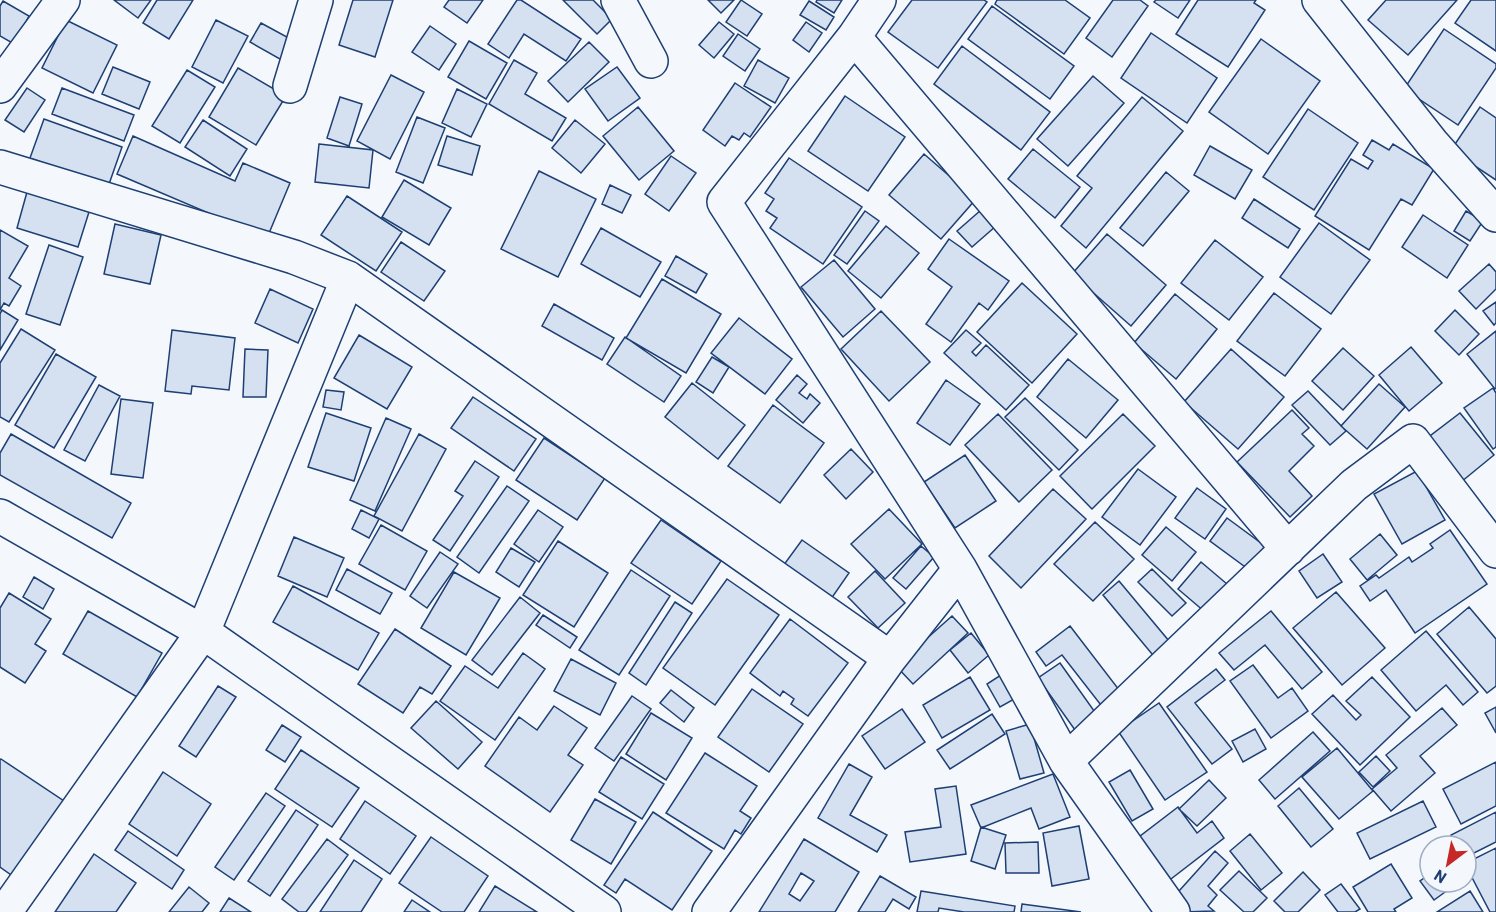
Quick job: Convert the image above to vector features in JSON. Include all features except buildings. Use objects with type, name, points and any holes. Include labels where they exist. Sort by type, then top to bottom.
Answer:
[{"type":"street","points":[[0,86],[63,0]]},
{"type":"street","points":[[290,86],[316,0]]},
{"type":"street","points":[[618,0],[651,61]]},
{"type":"street","points":[[879,0],[854,37],[724,202],[960,568],[1066,761],[1173,912]]},
{"type":"street","points":[[1319,0],[1432,143],[1496,215]]},
{"type":"street","points":[[854,37],[1288,549]]},
{"type":"street","points":[[0,167],[294,257],[348,278],[890,658]]},
{"type":"street","points":[[5,912],[202,632],[348,278]]},
{"type":"street","points":[[1066,761],[1354,485],[1413,441],[1496,551]]},
{"type":"street","points":[[0,516],[202,632],[604,912]]},
{"type":"street","points":[[709,912],[890,658],[960,568]]}]
